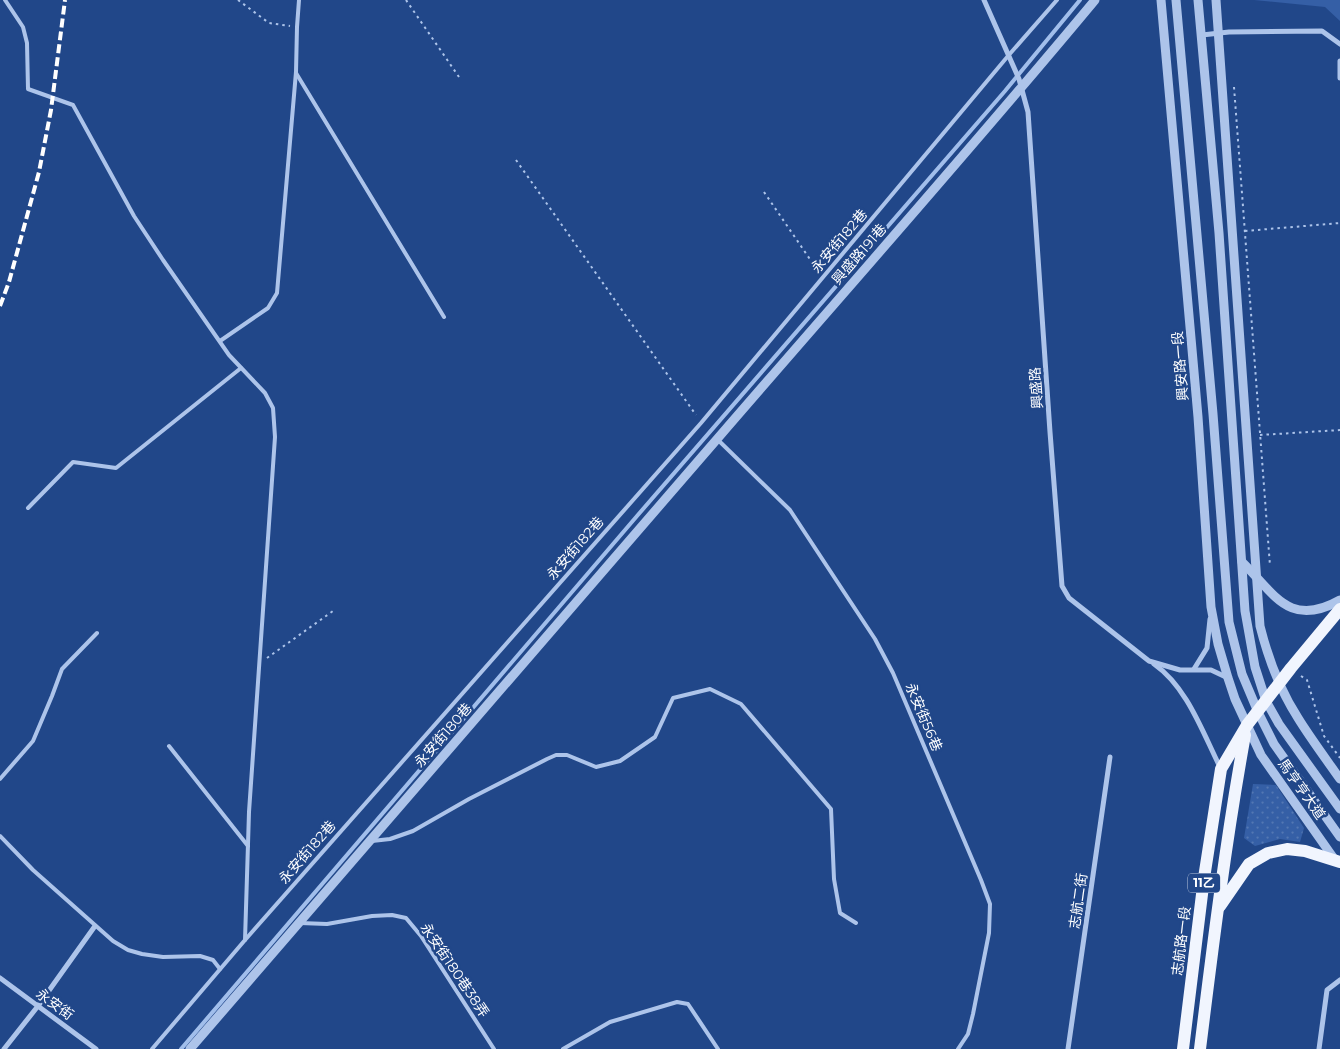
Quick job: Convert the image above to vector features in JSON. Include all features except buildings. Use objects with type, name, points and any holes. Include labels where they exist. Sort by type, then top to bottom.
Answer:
[{"type":"main road","name":"志航路一段","points":[[1183,1049],[1204,878],[1221,769],[1247,725],[1291,668],[1340,610]]},
{"type":"main road","name":"11乙","points":[[1200,1049],[1218,908],[1247,725]]},
{"type":"main road","points":[[1218,908],[1249,864],[1268,853],[1287,849],[1305,851],[1338,862]]},
{"type":"street","name":"興盛路","points":[[984,0],[1021,83],[1028,112],[1062,586],[1070,598],[1149,661],[1180,670],[1211,670],[1228,678]]},
{"type":"street","name":"興盛路191巷","points":[[717,439],[1021,83],[1095,0]]},
{"type":"street","name":"興安路一段","points":[[1161,0],[1212,607],[1218,644],[1228,678],[1247,725]]},
{"type":"street","name":"興安路一段","points":[[1176,0],[1229,622],[1242,674],[1258,712]]},
{"type":"street","points":[[1198,0],[1218,232],[1245,610],[1254,667],[1266,701]]},
{"type":"street","points":[[1216,0],[1260,626],[1266,650],[1279,683],[1298,718],[1340,779]]},
{"type":"street","points":[[1202,35],[1322,31],[1340,44]]},
{"type":"street","points":[[1340,61],[1340,78]]},
{"type":"street","points":[[1218,232],[1233,231]]},
{"type":"street","points":[[1182,236],[1197,234]]},
{"type":"street","points":[[1232,437],[1247,436]]},
{"type":"street","points":[[1199,439],[1214,438]]},
{"type":"street","name":"永安街180巷","points":[[190,1049],[717,439]]},
{"type":"street","points":[[1242,562],[1270,593],[1284,605],[1296,610],[1327,608],[1340,600]]},
{"type":"street","points":[[1194,669],[1207,648],[1212,607]]},
{"type":"street","points":[[1149,661],[1165,672],[1188,702],[1221,769]]},
{"type":"street","name":"馬亨亨大道","points":[[1266,701],[1279,724],[1340,809]]},
{"type":"street","name":"馬亨亨大道","points":[[1258,712],[1274,744],[1340,837]]},
{"type":"street","name":"馬亨亨大道","points":[[1247,725],[1261,755],[1338,862]]},
{"type":"street","name":"志航二街","points":[[1068,1049],[1110,757]]},
{"type":"street","points":[[4,1049],[38,1006],[95,926]]},
{"type":"street","name":"永安街","points":[[0,978],[96,1049]]},
{"type":"street","points":[[1320,1049],[1327,990],[1340,980]]},
{"type":"lane","points":[[5,0],[23,27],[27,43],[28,89],[73,105],[134,216],[229,355],[265,393],[272,408],[275,437],[248,846],[245,940]]},
{"type":"lane","points":[[220,342],[268,308],[277,293],[296,72],[299,0]]},
{"type":"lane","name":"永安街182巷","points":[[152,1049],[245,940],[701,423],[1057,0]]},
{"type":"lane","points":[[296,72],[444,317]]},
{"type":"lane","points":[[28,508],[73,462],[116,468],[241,368]]},
{"type":"lane","name":"永安街56巷","points":[[717,439],[790,510],[876,638],[893,673],[984,888],[990,904],[990,933],[974,1014],[968,1034],[958,1049]]},
{"type":"lane","points":[[0,779],[33,741],[62,669],[97,633]]},
{"type":"lane","points":[[370,841],[390,839],[412,831],[469,799],[556,755],[567,755],[596,767],[620,761],[655,737],[673,698],[710,689],[741,704],[831,809],[834,879],[840,913],[856,923]]},
{"type":"lane","points":[[169,746],[248,846]]},
{"type":"lane","points":[[0,836],[68,902],[113,942],[128,950],[142,954],[163,957],[200,956],[213,960],[220,969]]},
{"type":"lane","name":"永安街180巷38弄","points":[[300,923],[327,924],[372,916],[392,915],[406,918],[421,936],[494,1049]]},
{"type":"lane","points":[[563,1049],[610,1022],[677,1002],[688,1004],[718,1049]]},
{"type":"path","points":[[238,0],[269,23],[297,26]]},
{"type":"path","points":[[406,0],[459,77]]},
{"type":"path","points":[[1233,82],[1246,231],[1270,566]]},
{"type":"path","points":[[516,160],[701,423]]},
{"type":"path","points":[[764,192],[823,278]]},
{"type":"path","points":[[1233,231],[1340,223]]},
{"type":"path","points":[[1247,436],[1340,430]]},
{"type":"path","points":[[259,663],[332,611]]},
{"type":"path","points":[[1291,668],[1306,680],[1324,736],[1340,758]]},
{"type":"shaded area","points":[[1254,0],[1340,0],[1340,21],[1325,7]]},
{"type":"shaded area","points":[[1253,784],[1276,785],[1304,828],[1300,842],[1280,839],[1255,846],[1244,838]]},
{"type":"waterway","points":[[181,1049],[637,516],[1005,91],[1080,0]]},
{"type":"railway","points":[[0,306],[9,282],[39,172],[51,110],[65,0]]}]
